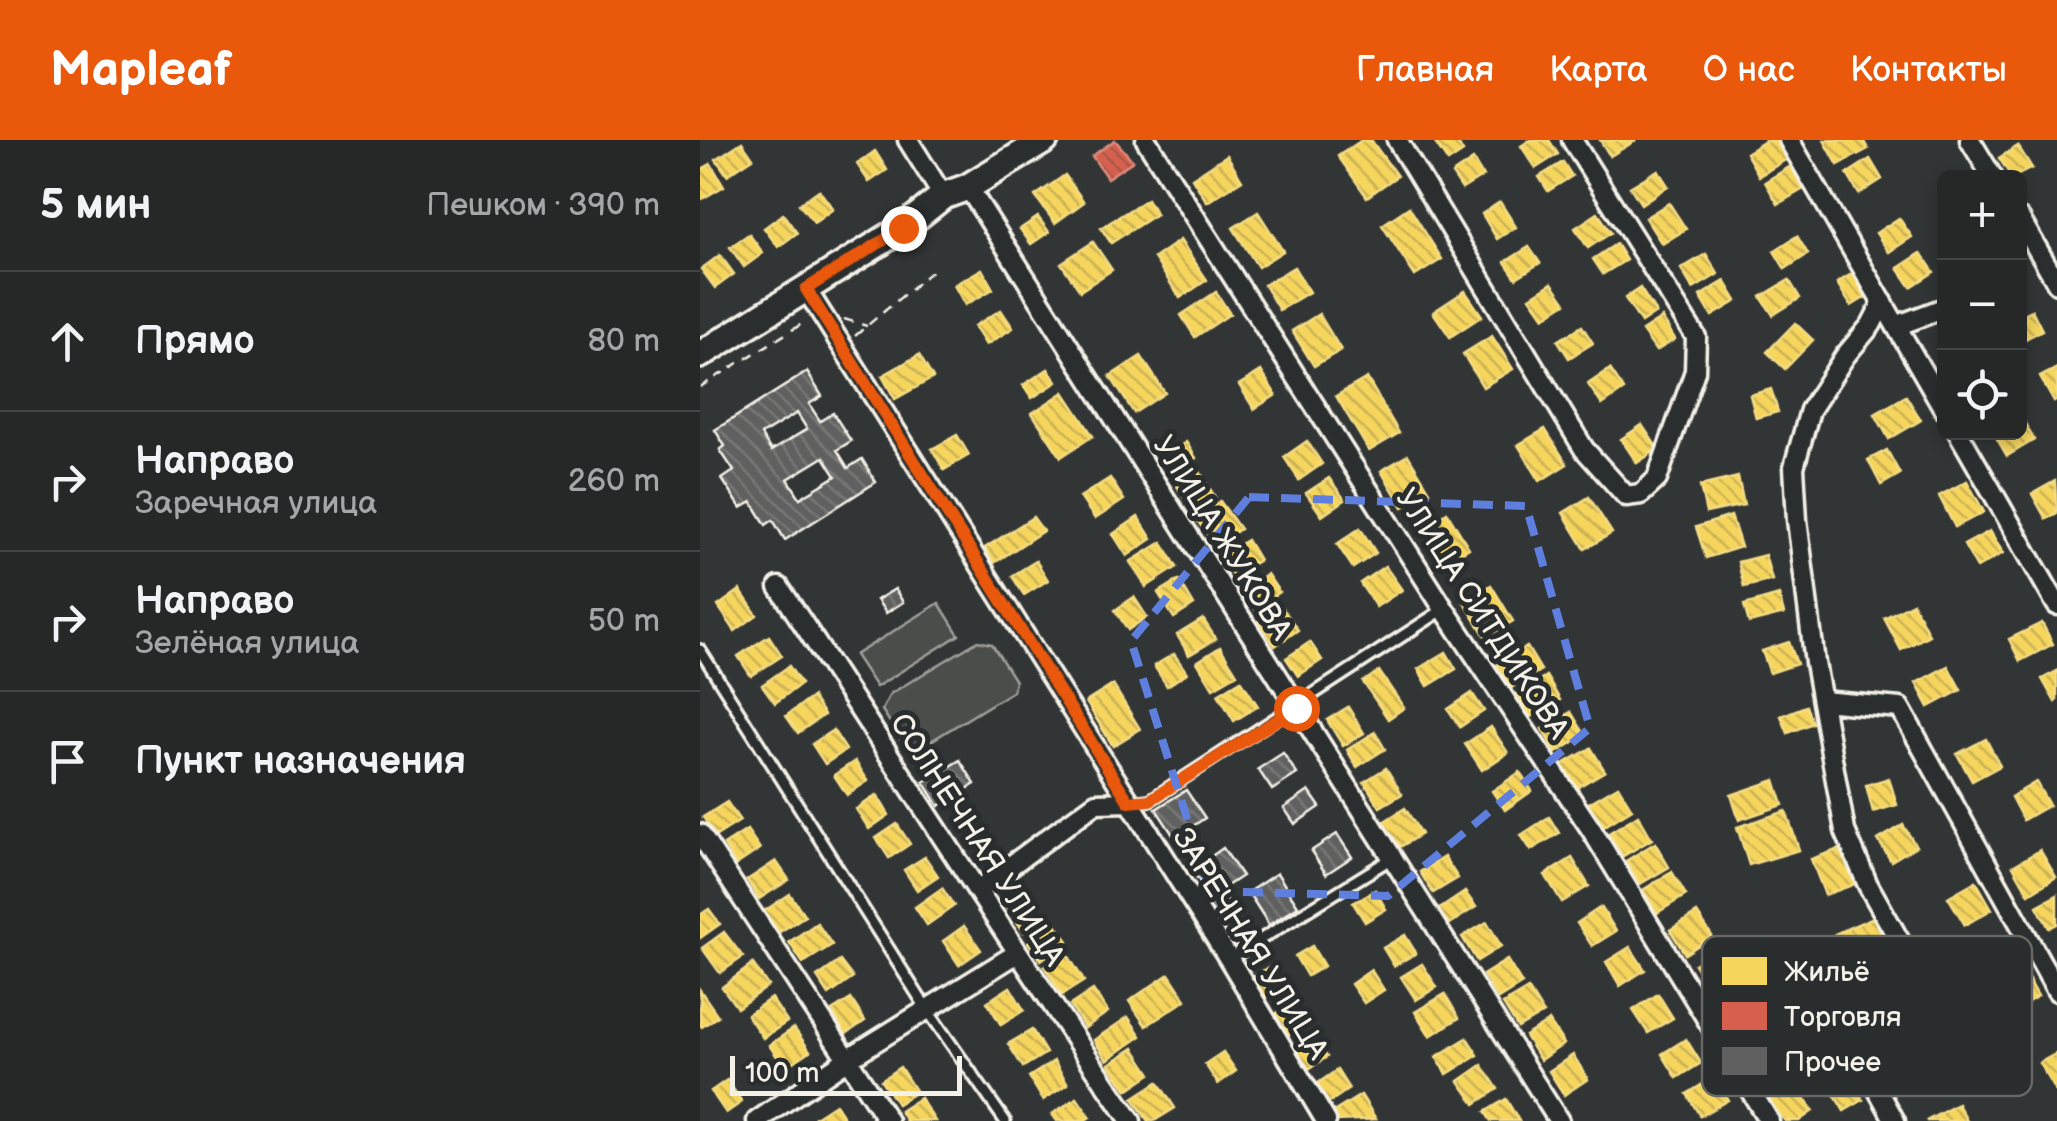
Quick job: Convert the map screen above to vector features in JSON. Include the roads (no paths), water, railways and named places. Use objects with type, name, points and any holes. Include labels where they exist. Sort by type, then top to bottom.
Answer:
[{"type":"street","points":[[908,140],[943,196]]},
{"type":"street","points":[[700,356],[903,228],[943,196],[968,187],[1045,140]]},
{"type":"street","name":"УЛИЦА СИТДИКОВА","points":[[1146,140],[1444,609],[1591,829],[1702,1011]]},
{"type":"street","points":[[1397,140],[1584,449],[1626,496],[1641,494],[1657,479],[1696,372],[1696,338],[1572,140]]},
{"type":"street","points":[[1789,140],[1937,397]]},
{"type":"street","points":[[1970,140],[1988,170]]},
{"type":"street","name":"УЛИЦА ЖУКОВА","points":[[968,187],[1560,1121]]},
{"type":"street","points":[[2027,245],[2057,283]]},
{"type":"street","name":"ЗАРЕЧНАЯ УЛИЦА","points":[[806,289],[1326,1121]]},
{"type":"street","points":[[1882,302],[1871,326],[1845,356],[1810,410],[1794,467],[1797,520],[1844,831],[1897,936]]},
{"type":"street","points":[[1896,326],[1937,311]]},
{"type":"street","points":[[1963,440],[2057,606]]},
{"type":"street","name":"СОЛНЕЧНАЯ УЛИЦА","points":[[779,587],[978,889],[1016,954],[1131,1121]]},
{"type":"street","points":[[1822,701],[1900,708],[2026,936]]},
{"type":"street","points":[[978,889],[1096,803],[1129,802]]},
{"type":"street","points":[[700,834],[888,1121]]},
{"type":"street","points":[[2032,946],[2057,991]]},
{"type":"street","points":[[757,1121],[849,1058],[1016,954]]},
{"type":"street","name":"УЛИЦА СИТДИКОВА","points":[[1754,1096],[1769,1121]]},
{"type":"street","points":[[1881,1096],[1895,1121]]},
{"type":"lane","points":[[1129,802],[1150,800],[1444,609]]},
{"type":"lane","points":[[700,650],[928,1011],[1004,1121]]},
{"type":"lane","points":[[1228,959],[1394,857]]}]
